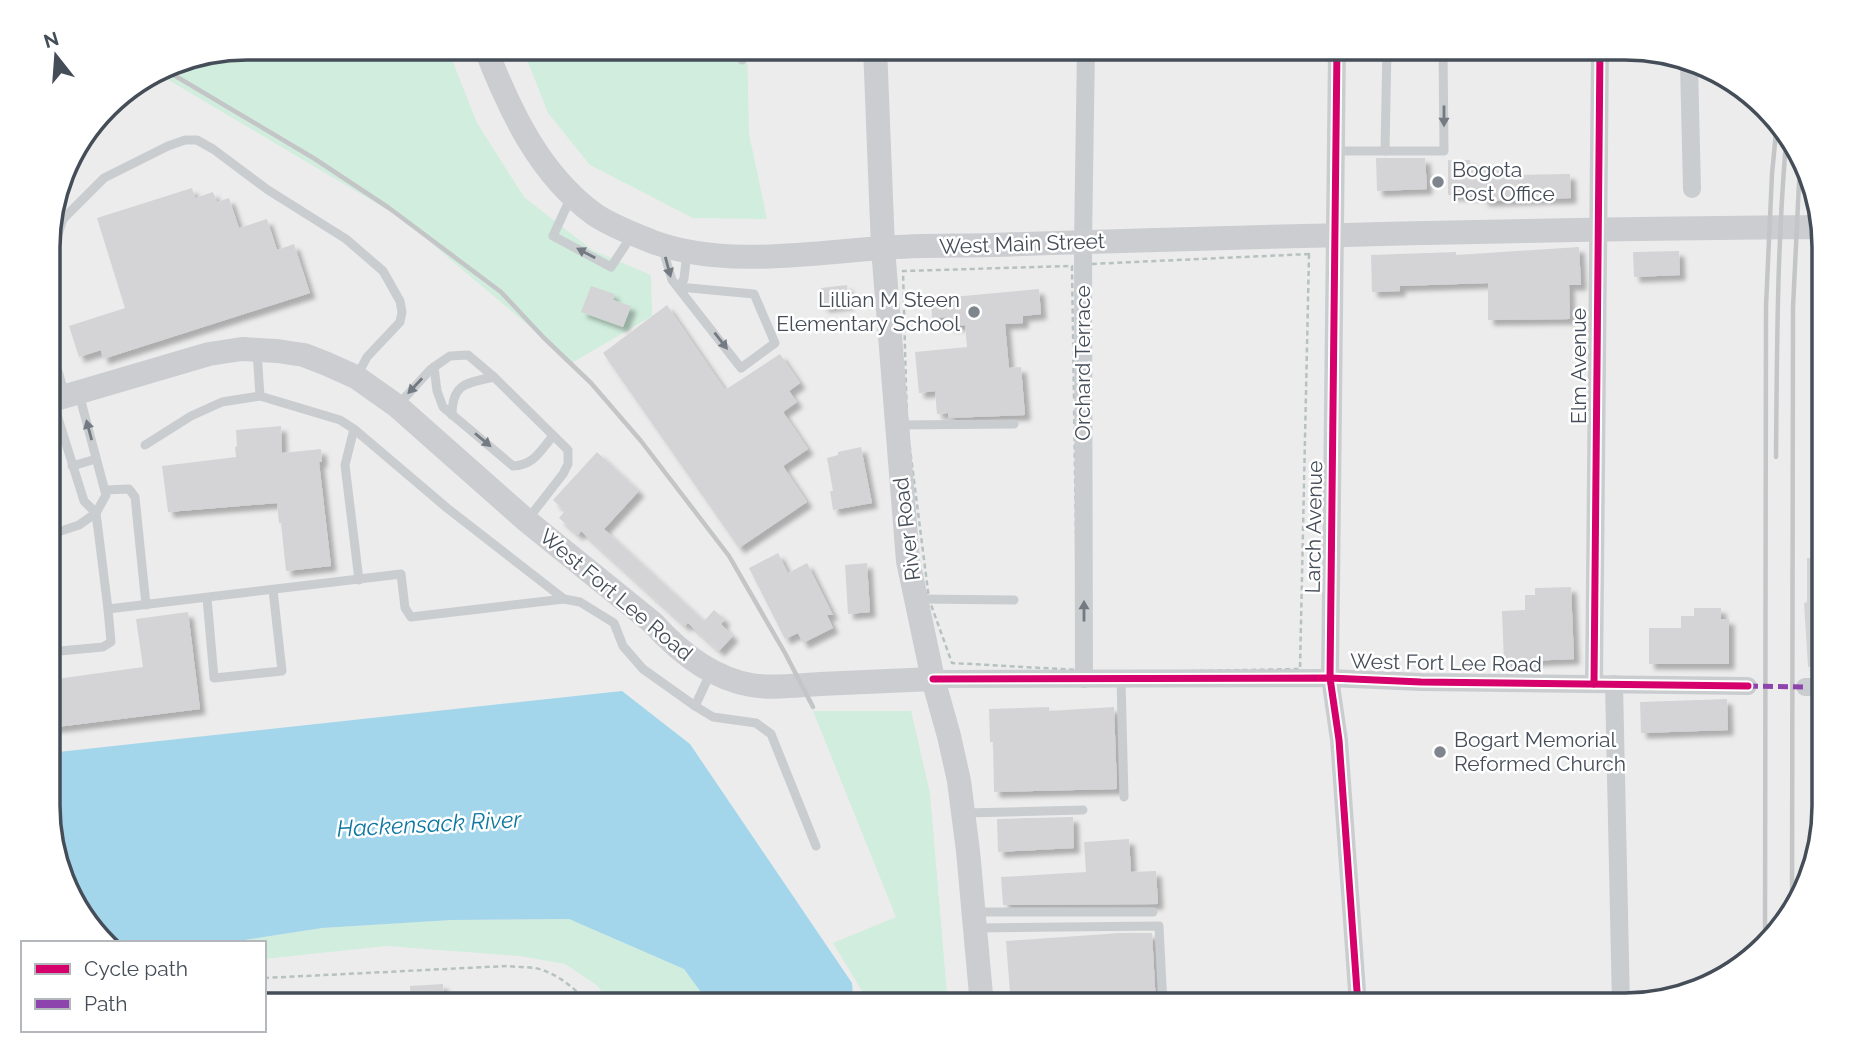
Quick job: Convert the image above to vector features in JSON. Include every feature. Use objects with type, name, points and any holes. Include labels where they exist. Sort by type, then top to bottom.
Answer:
[{"type":"main road","name":"West Main Street","points":[[490,60],[501,89],[537,154],[572,195],[597,216],[662,245],[687,250],[752,257],[883,248],[1086,253],[1335,236],[1811,227]]},
{"type":"main road","name":"River Road","points":[[876,60],[883,248],[902,425],[908,561],[923,599],[933,679],[951,747],[963,814],[981,993]]},
{"type":"main road","name":"West Fort Lee Road","points":[[61,398],[209,354],[242,349],[304,355],[356,377],[397,406],[527,521],[653,623],[684,654],[712,671],[751,685],[803,686],[933,679]]},
{"type":"street","name":"Orchard Terrace","points":[[1084,679],[1086,60]]},
{"type":"street","name":"Larch Avenue","points":[[1337,60],[1330,678],[1339,740],[1357,993]]},
{"type":"street","name":"Elm Avenue","points":[[1594,684],[1600,60]]},
{"type":"street","points":[[1689,71],[1692,189]]},
{"type":"street","name":"West Fort Lee Road","points":[[933,679],[1330,678],[1748,686]]},
{"type":"street","points":[[1614,684],[1621,993]]},
{"type":"street","points":[[1805,687],[1812,687]]},
{"type":"lane","points":[[1385,151],[1387,60]]},
{"type":"lane","points":[[1336,151],[1444,151],[1443,60]]},
{"type":"lane","points":[[61,225],[63,219],[104,178],[167,146],[185,140],[197,141],[213,149],[268,190],[346,239],[383,271],[400,301],[400,322],[367,357],[356,377]]},
{"type":"lane","points":[[572,195],[553,236],[611,267],[633,233]]},
{"type":"lane","points":[[662,245],[672,279],[741,368],[775,343],[754,294],[679,287]]},
{"type":"lane","points":[[679,287],[684,279],[687,250]]},
{"type":"lane","points":[[257,350],[260,396]]},
{"type":"lane","points":[[397,406],[434,367],[450,356],[468,355],[494,377],[568,450],[568,464],[563,474],[527,521]]},
{"type":"lane","points":[[434,367],[437,391],[443,407],[513,466],[531,462],[553,436]]},
{"type":"lane","points":[[452,415],[454,394],[460,387],[494,377]]},
{"type":"lane","points":[[145,445],[191,416],[222,402],[260,396],[340,420],[564,599]]},
{"type":"lane","points":[[60,531],[79,525],[96,513],[106,495],[96,459],[61,398]]},
{"type":"lane","points":[[60,651],[103,647],[111,642],[96,513],[84,501],[72,466],[61,398]]},
{"type":"lane","points":[[902,425],[1014,424]]},
{"type":"lane","points":[[354,429],[345,465],[359,580]]},
{"type":"lane","points":[[72,466],[96,459]]},
{"type":"lane","points":[[105,490],[129,488],[135,497],[146,605]]},
{"type":"lane","points":[[108,609],[401,574],[405,608],[411,617],[564,599],[580,602],[614,623],[623,646],[643,669],[695,706],[713,717],[756,723],[771,734],[816,846]]},
{"type":"lane","points":[[207,598],[214,678],[282,671],[273,590]]},
{"type":"lane","points":[[923,599],[1014,600]]},
{"type":"lane","points":[[695,706],[712,671]]},
{"type":"lane","points":[[1121,679],[1124,797]]},
{"type":"lane","points":[[963,814],[1083,810]]},
{"type":"lane","points":[[975,920],[1153,912]]},
{"type":"lane","points":[[975,920],[1159,926],[1162,993]]},
{"type":"path","points":[[1086,253],[1309,254],[1300,669],[1089,673],[1086,253]]},
{"type":"path","points":[[1072,266],[1077,670],[952,663],[923,599],[902,425],[904,271],[1072,266]]},
{"type":"path","points":[[266,978],[506,966],[537,969],[552,974],[577,993]]},
{"type":"green space","points":[[452,60],[477,123],[524,197],[592,250],[651,275],[652,316],[570,364],[403,219],[166,78],[186,69],[222,61]]},
{"type":"green space","points":[[527,60],[747,60],[749,134],[767,219],[693,218],[590,165],[548,113]]},
{"type":"green space","points":[[813,711],[911,711],[930,793],[947,993],[863,993],[833,943],[896,917]]},
{"type":"green space","points":[[569,919],[684,969],[702,993],[602,993],[598,986],[565,964],[520,956],[386,946],[266,959],[266,941],[238,941],[322,928],[452,920]]},
{"type":"water","name":"Hackensack River","points":[[622,691],[690,744],[852,983],[853,993],[702,993],[684,969],[569,919],[452,920],[322,928],[238,941],[116,941],[91,910],[69,867],[61,831],[60,752]]},
{"type":"building","points":[[1376,158],[1425,158],[1427,189],[1377,191]]},
{"type":"building","points":[[1448,160],[1470,160],[1470,165],[1510,165],[1510,175],[1570,174],[1571,198],[1483,201],[1483,196],[1448,195]]},
{"type":"building","points":[[192,188],[195,198],[213,192],[217,202],[229,198],[239,228],[267,219],[277,250],[294,244],[310,293],[103,359],[101,350],[79,357],[69,326],[125,308],[97,218]]},
{"type":"building","points":[[1579,247],[1581,285],[1569,285],[1570,319],[1488,320],[1488,283],[1400,286],[1400,291],[1372,292],[1371,255],[1456,252],[1456,255]]},
{"type":"building","points":[[1679,251],[1680,275],[1634,277],[1633,252]]},
{"type":"building","points":[[847,285],[849,304],[823,307],[821,288]]},
{"type":"building","points":[[591,286],[614,294],[613,300],[631,306],[623,327],[581,312]]},
{"type":"building","points":[[1039,289],[1041,314],[1023,316],[1023,323],[1005,324],[1009,368],[1021,367],[1025,415],[948,418],[948,413],[937,414],[935,391],[919,393],[915,352],[967,347],[965,325],[949,326],[948,317],[932,318],[931,299]]},
{"type":"building","points":[[667,305],[725,390],[780,354],[800,383],[789,391],[797,402],[783,412],[808,449],[783,466],[807,502],[739,548],[603,353]]},
{"type":"building","points":[[281,426],[282,453],[321,449],[322,462],[319,462],[331,566],[286,571],[277,503],[168,512],[162,466],[236,457],[236,430]]},
{"type":"building","points":[[861,447],[872,503],[833,510],[830,491],[833,491],[827,458],[838,455],[838,452]]},
{"type":"building","points":[[597,452],[639,491],[604,529],[704,621],[714,610],[725,620],[721,624],[733,636],[719,651],[688,623],[685,626],[581,531],[578,535],[559,518],[565,511],[553,500]]},
{"type":"building","points":[[778,553],[788,573],[807,563],[833,615],[827,615],[833,628],[803,643],[798,633],[785,639],[749,568]]},
{"type":"building","points":[[1807,558],[1812,558],[1812,667],[1808,667],[1804,603],[1807,602]]},
{"type":"building","points":[[867,563],[870,612],[848,614],[845,565]]},
{"type":"building","points":[[1571,587],[1574,659],[1504,662],[1502,611],[1525,610],[1525,595],[1535,595],[1535,588]]},
{"type":"building","points":[[1694,608],[1721,608],[1721,619],[1729,619],[1729,664],[1649,664],[1649,628],[1681,628],[1681,616],[1694,616]]},
{"type":"building","points":[[188,612],[200,709],[60,727],[60,678],[143,667],[136,619]]},
{"type":"building","points":[[1727,699],[1728,730],[1641,733],[1640,702]]},
{"type":"building","points":[[1049,707],[1049,711],[1114,707],[1117,789],[994,792],[989,709]]},
{"type":"building","points":[[1073,817],[1074,848],[998,852],[997,819]]},
{"type":"building","points":[[1129,839],[1131,872],[1156,871],[1158,904],[1003,905],[1001,877],[1086,872],[1084,842]]},
{"type":"building","points":[[1152,933],[1155,993],[1010,993],[1006,941]]},
{"type":"building","points":[[443,984],[443,993],[410,993],[410,986]]},
{"type":"railway","points":[[173,75],[315,159],[389,208],[501,292],[591,383],[641,441],[729,556],[813,707]]},
{"type":"railway","points":[[1765,931],[1766,306],[1776,136]]},
{"type":"railway","points":[[1776,457],[1779,254],[1786,151]]},
{"type":"railway","points":[[1792,891],[1793,308],[1799,178]]},
{"type":"marked path","points":[[1748,686],[1805,687]]},
{"type":"cycle path","points":[[1337,60],[1330,678],[1339,740],[1357,993]]},
{"type":"cycle path","points":[[1594,684],[1600,60]]},
{"type":"cycle path","points":[[933,679],[1330,678],[1421,682],[1748,686]]},
{"type":"place","name":"Bogota Post Office","points":[[1438,182]]},
{"type":"place","name":"Lillian M Steen Elementary School","points":[[974,312]]},
{"type":"place","name":"Bogart Memorial Reformed Church","points":[[1440,752]]}]
